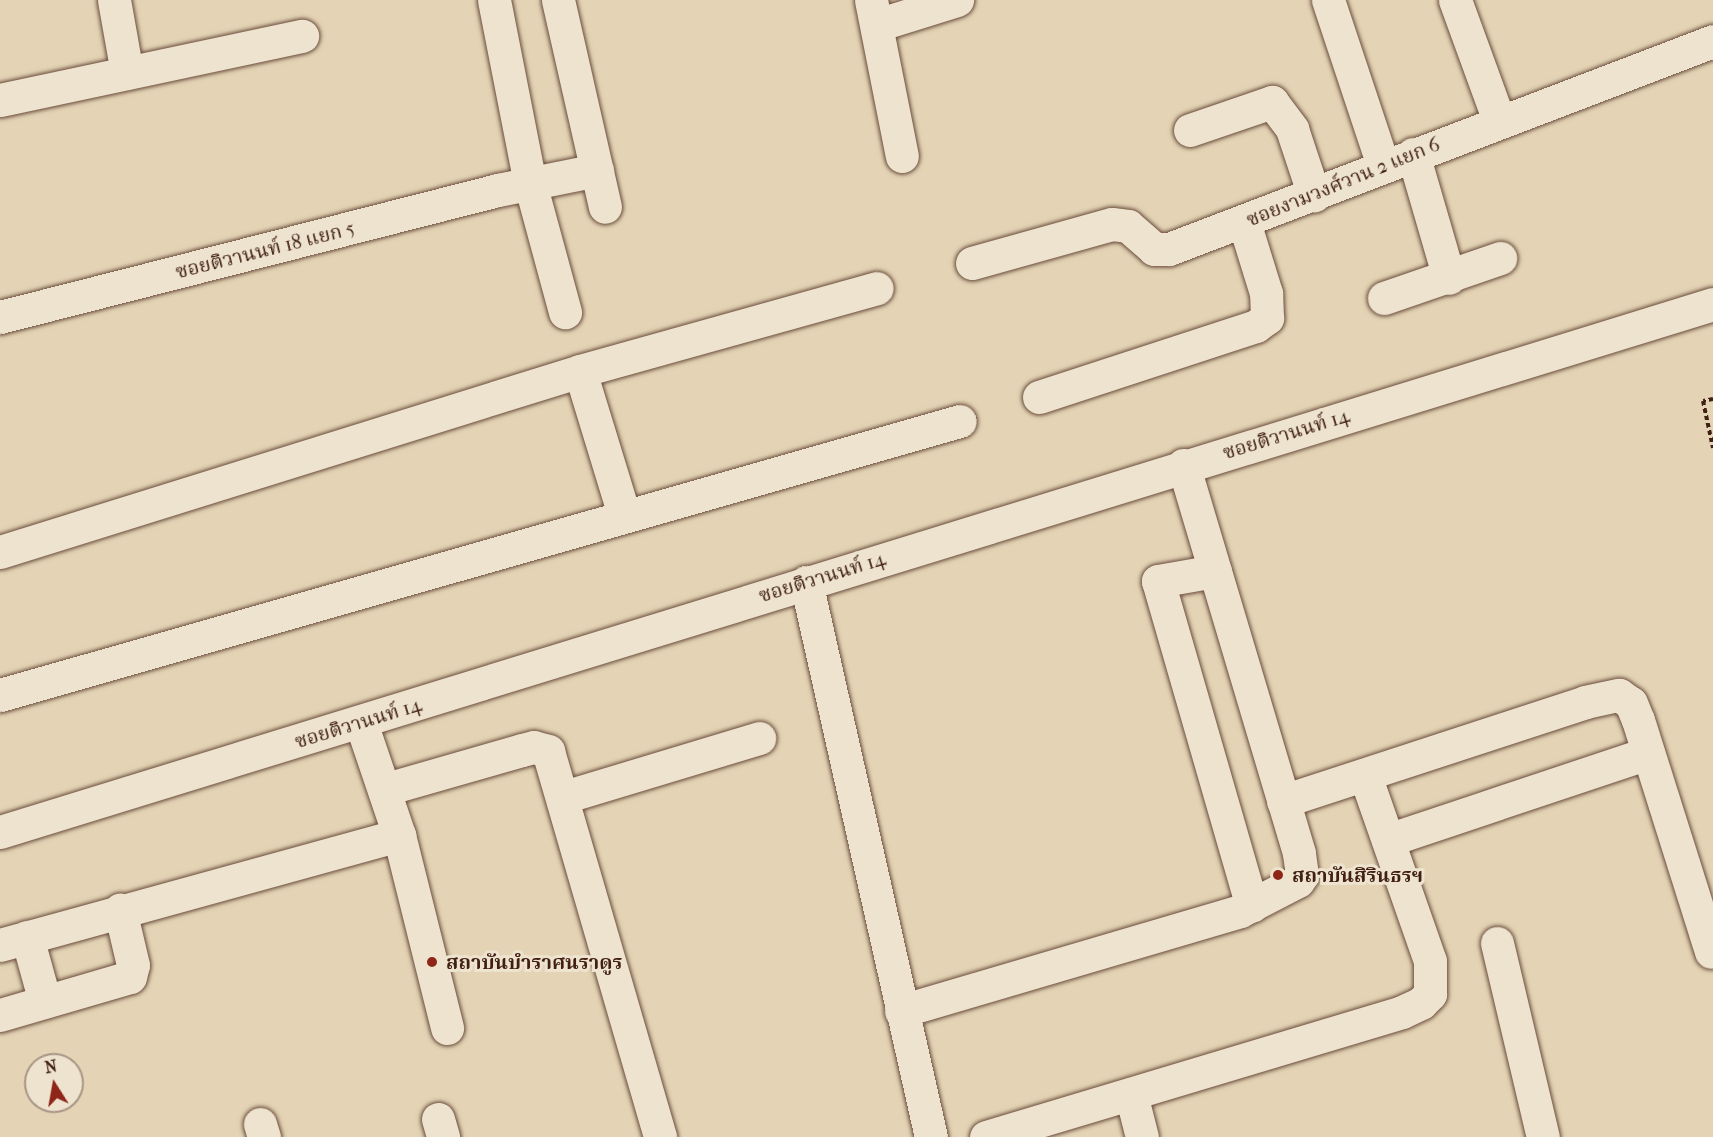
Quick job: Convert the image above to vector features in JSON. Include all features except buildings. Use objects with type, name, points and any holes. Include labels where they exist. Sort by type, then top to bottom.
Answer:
[{"type":"street","points":[[114,0],[127,73]]},
{"type":"street","points":[[494,0],[530,183],[565,312]]},
{"type":"street","points":[[558,0],[605,207]]},
{"type":"street","points":[[902,156],[874,12],[957,0]]},
{"type":"street","points":[[1328,0],[1449,278]]},
{"type":"street","points":[[1455,0],[1499,121]]},
{"type":"street","points":[[0,100],[302,36]]},
{"type":"street","name":"ซอยงามวงศ์วาน 2 แยก 6","points":[[972,263],[1112,224],[1128,226],[1154,249],[1168,249],[1244,222],[1398,160],[1713,40]]},
{"type":"street","points":[[1190,130],[1272,102],[1292,129],[1314,195]]},
{"type":"street","name":"ซอยติวานนท์ 18 แยก 5","points":[[0,317],[530,183],[597,170]]},
{"type":"street","points":[[1039,398],[1256,326],[1267,318],[1268,299],[1244,222]]},
{"type":"street","points":[[1384,298],[1449,278],[1500,258]]},
{"type":"street","points":[[0,552],[580,371],[877,288]]},
{"type":"street","name":"ซอยติวานนท์ 14","points":[[0,832],[361,723],[1183,465],[1713,304]]},
{"type":"street","points":[[580,371],[624,515]]},
{"type":"street","points":[[0,695],[624,515],[960,421]]},
{"type":"street","points":[[901,1011],[1183,930],[1252,906],[1298,881],[1302,875],[1283,801],[1183,465]]},
{"type":"street","points":[[1215,571],[1158,581],[1252,906]]},
{"type":"street","points":[[806,582],[931,1137]]},
{"type":"street","points":[[1283,801],[1593,699],[1619,695],[1631,703],[1711,952]]},
{"type":"street","points":[[361,723],[386,789],[399,835],[447,1028]]},
{"type":"street","points":[[564,797],[759,738]]},
{"type":"street","points":[[386,789],[534,747],[548,751],[564,797],[660,1137]]},
{"type":"street","points":[[1388,840],[1648,753]]},
{"type":"street","points":[[986,1137],[1402,1012],[1430,994],[1430,961],[1365,775]]},
{"type":"street","points":[[45,1002],[13,941],[399,835]]},
{"type":"street","points":[[0,1015],[132,974],[120,910]]},
{"type":"street","points":[[1497,943],[1543,1137]]},
{"type":"street","points":[[1131,1094],[1142,1137]]},
{"type":"path","points":[[1713,399],[1703,401],[1713,448]]},
{"type":"place","name":"สถาบันสิรินธรฯ","points":[[1278,875]]},
{"type":"place","name":"สถาบันบำราศนราดูร","points":[[432,962]]}]
